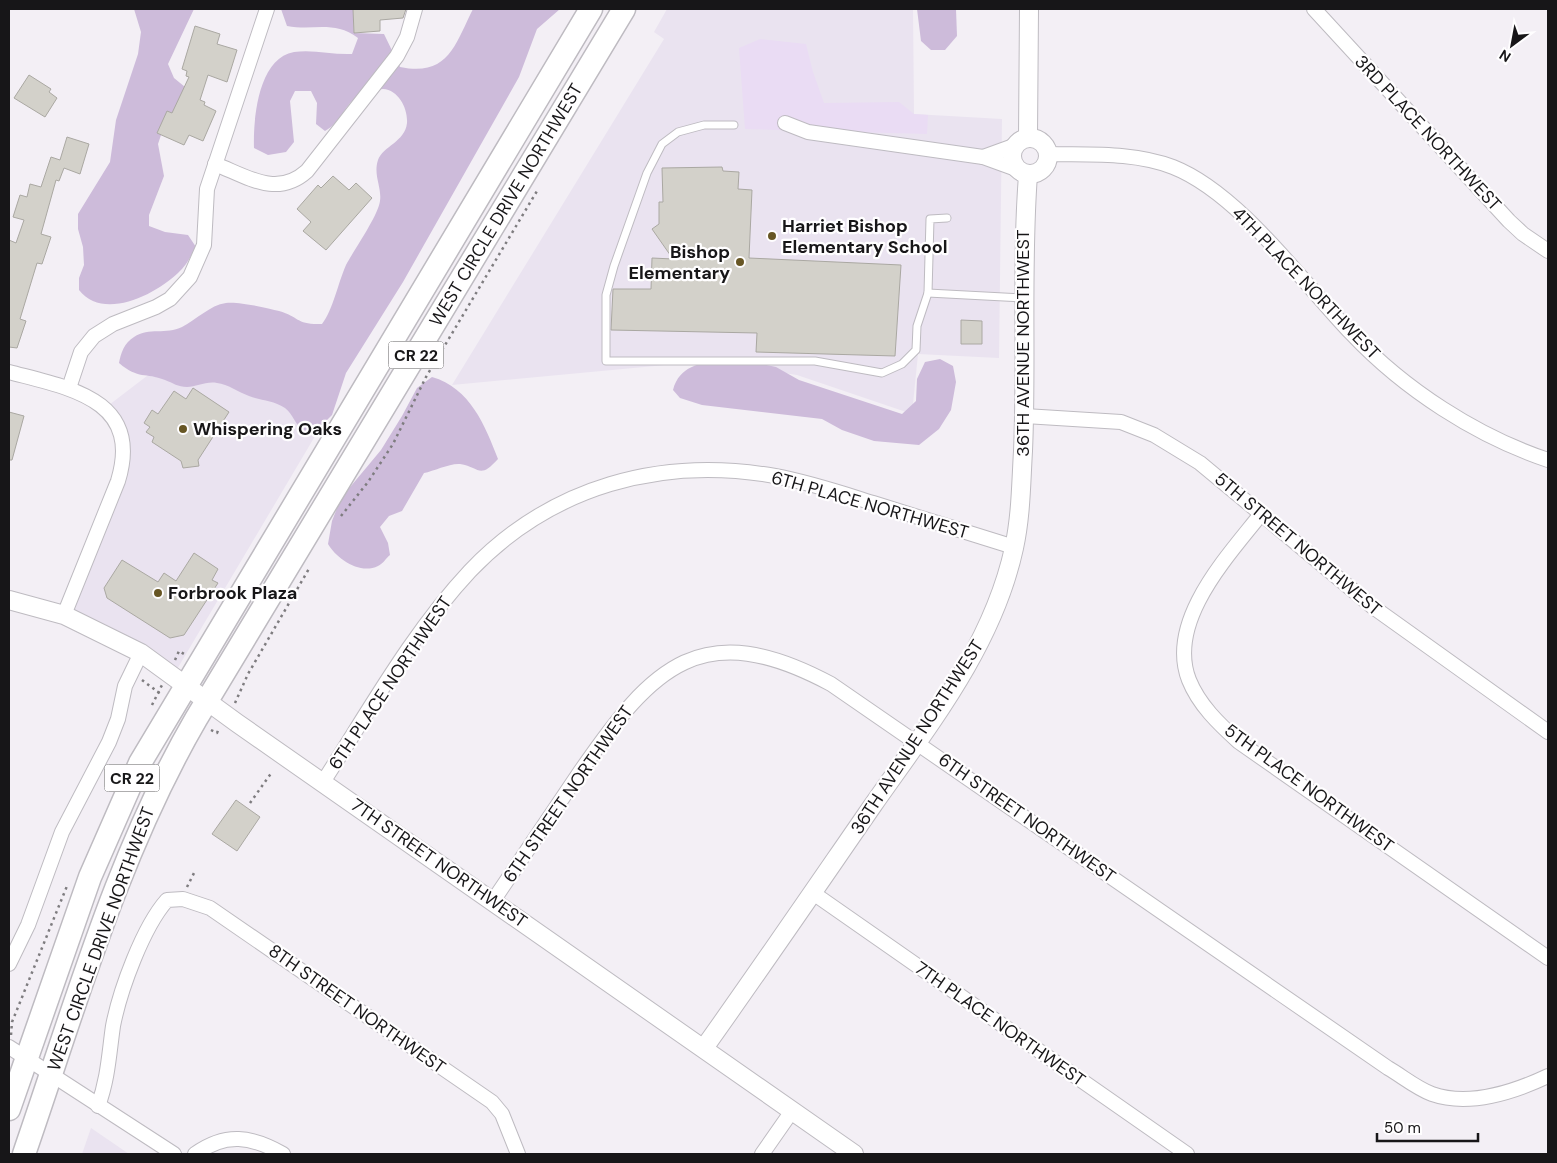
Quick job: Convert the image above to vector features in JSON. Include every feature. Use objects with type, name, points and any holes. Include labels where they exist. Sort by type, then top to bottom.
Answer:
[{"type":"main road","name":"WEST CIRCLE DRIVE NORTHWEST","points":[[9,1109],[18,1053],[107,834],[140,763],[591,9]]},
{"type":"main road","name":"WEST CIRCLE DRIVE NORTHWEST","points":[[24,1154],[94,948],[136,836],[159,784],[207,701],[624,9]]},
{"type":"street","points":[[69,388],[81,352],[94,336],[113,324],[156,307],[175,294],[190,277],[204,245],[207,189],[267,9]]},
{"type":"street","points":[[215,164],[273,186],[287,184],[298,179],[307,171],[397,56],[407,37],[415,9]]},
{"type":"street","name":"36TH AVENUE NORTHWEST","points":[[704,1048],[917,742],[983,637],[1006,578],[1020,516],[1025,416],[1022,172],[1011,156],[1022,141],[1029,9]]},
{"type":"street","name":"3RD PLACE NORTHWEST","points":[[1314,9],[1509,220],[1523,234],[1548,251]]},
{"type":"street","points":[[785,123],[808,132],[983,157],[1022,172],[1040,172],[1048,165],[1050,154],[1041,142],[1022,141],[983,157]]},
{"type":"street","name":"4TH PLACE NORTHWEST","points":[[1050,154],[1125,156],[1151,160],[1172,167],[1195,179],[1242,214],[1353,335],[1408,383],[1439,405],[1499,440],[1548,460]]},
{"type":"street","points":[[9,372],[69,388],[88,397],[110,413],[121,433],[124,450],[118,481],[64,615]]},
{"type":"street","name":"5TH STREET NORTHWEST","points":[[1025,416],[1121,422],[1154,435],[1200,463],[1373,607],[1548,732]]},
{"type":"street","name":"6TH PLACE NORTHWEST","points":[[323,782],[413,644],[471,571],[495,548],[550,508],[618,481],[652,474],[695,470],[731,470],[776,476],[817,486],[1014,546]]},
{"type":"street","name":"5TH PLACE NORTHWEST","points":[[1261,514],[1216,571],[1203,591],[1193,614],[1186,638],[1185,658],[1188,679],[1201,702],[1219,724],[1239,742],[1548,958]]},
{"type":"street","name":"7TH STREET NORTHWEST","points":[[9,600],[64,615],[141,653],[854,1154]]},
{"type":"street","name":"6TH STREET NORTHWEST","points":[[492,900],[624,711],[660,675],[684,662],[710,654],[736,652],[798,666],[831,684],[1388,1068],[1432,1094],[1454,1098],[1497,1095],[1548,1076]]},
{"type":"street","points":[[9,964],[28,925],[62,832],[109,742],[118,719],[125,686],[141,653]]},
{"type":"street","name":"7TH PLACE NORTHWEST","points":[[813,893],[1187,1154]]},
{"type":"street","name":"8TH STREET NORTHWEST","points":[[98,1106],[106,1084],[113,1030],[120,1003],[143,936],[155,914],[167,900],[183,899],[210,908],[492,1102],[502,1114],[518,1154]]},
{"type":"street","points":[[18,1053],[174,1154]]},
{"type":"street","points":[[762,1154],[792,1111]]},
{"type":"street","points":[[195,1154],[216,1142],[231,1139],[260,1142],[283,1154]]},
{"type":"lane","points":[[734,125],[704,125],[678,132],[662,144],[647,173],[614,266],[606,295],[606,361],[815,361],[882,373],[902,364],[916,350],[917,326],[928,293],[930,219],[947,218]]},
{"type":"lane","points":[[928,293],[1024,298]]},
{"type":"path","points":[[337,520],[368,482],[393,444],[426,377],[541,183]]},
{"type":"path","points":[[239,696],[248,674],[312,563]]},
{"type":"path","points":[[140,678],[159,692]]},
{"type":"path","points":[[250,803],[272,772]]},
{"type":"path","points":[[186,890],[194,873]]},
{"type":"shaded area","points":[[134,9],[194,9],[168,64],[174,78],[185,87],[188,102],[163,129],[158,144],[164,176],[149,215],[149,226],[165,232],[188,235],[196,247],[181,270],[156,289],[129,301],[101,304],[89,299],[79,290],[79,278],[84,265],[83,247],[78,229],[78,214],[110,162],[116,120],[138,54],[141,32]]},
{"type":"shaded area","points":[[281,9],[353,9],[354,33],[384,34],[400,67],[416,69],[439,63],[448,55],[461,35],[473,9],[560,9],[537,29],[519,77],[403,282],[346,373],[332,415],[318,429],[304,431],[298,426],[288,410],[276,403],[249,396],[221,384],[209,383],[190,387],[181,386],[158,378],[137,374],[119,363],[125,345],[134,337],[146,332],[170,331],[182,327],[220,304],[245,304],[268,308],[286,313],[303,322],[322,324],[332,304],[346,265],[375,215],[380,201],[376,171],[378,160],[384,151],[402,135],[407,123],[404,106],[398,97],[389,90],[383,89],[362,94],[325,131],[316,124],[317,103],[311,91],[295,91],[290,101],[294,142],[286,152],[268,155],[254,148],[255,122],[260,92],[272,66],[282,57],[294,52],[352,54],[358,38],[341,29],[287,26]]},
{"type":"shaded area","name":"Harriet Bishop Elementary School","points":[[667,9],[913,9],[914,114],[1002,119],[999,358],[918,354],[912,414],[797,375],[708,361],[452,385],[664,39],[654,32]]},
{"type":"shaded area","points":[[917,9],[956,9],[957,36],[945,50],[931,50],[921,41]]},
{"type":"shaded area","points":[[760,39],[806,44],[824,103],[899,102],[914,114],[928,115],[927,134],[745,129],[739,48]]},
{"type":"shaded area","points":[[721,358],[740,359],[776,367],[799,380],[902,414],[916,401],[917,379],[925,362],[940,359],[953,366],[956,382],[951,410],[939,429],[919,445],[874,441],[842,430],[822,419],[702,405],[680,398],[673,390],[680,375],[691,367]]},
{"type":"shaded area","points":[[160,366],[337,399],[173,676],[64,615],[123,459],[105,408]]},
{"type":"shaded area","points":[[432,377],[445,382],[466,399],[488,433],[498,459],[483,471],[456,464],[424,473],[402,511],[389,516],[380,527],[388,543],[390,555],[378,566],[371,568],[357,567],[343,560],[328,544],[332,521],[341,498],[381,450],[417,388]]},
{"type":"shaded area","points":[[91,1128],[129,1154],[82,1154]]},
{"type":"building","points":[[353,9],[406,9],[403,18],[380,20],[380,31],[354,33]]},
{"type":"building","points":[[195,26],[220,34],[217,44],[237,50],[227,82],[208,75],[200,100],[205,102],[204,105],[216,111],[203,141],[189,135],[184,145],[157,133],[167,111],[172,113],[189,77],[186,76],[187,71],[182,69]]},
{"type":"building","points":[[29,75],[51,89],[49,92],[57,98],[45,117],[14,98]]},
{"type":"building","points":[[67,137],[89,144],[80,174],[64,168],[59,181],[56,180],[41,234],[51,237],[42,264],[37,263],[20,319],[26,321],[17,348],[9,347],[9,240],[16,243],[24,220],[13,217],[20,195],[27,197],[30,184],[41,187],[51,157],[60,160]]},
{"type":"building","name":"Bishop Elementary","points":[[722,167],[723,171],[739,172],[738,189],[752,190],[749,258],[901,265],[895,356],[756,352],[757,333],[611,330],[613,289],[651,289],[652,258],[673,259],[652,229],[659,224],[659,202],[663,202],[662,168]]},
{"type":"building","points":[[333,176],[349,190],[356,183],[372,198],[326,250],[303,231],[311,222],[297,209],[318,185],[321,188]]},
{"type":"building","points":[[961,320],[982,321],[982,344],[961,344]]},
{"type":"building","name":"Whispering Oaks","points":[[193,388],[229,412],[198,460],[199,466],[183,468],[181,461],[152,442],[154,437],[146,432],[150,427],[144,423],[152,410],[158,414],[174,391],[186,399]]},
{"type":"building","points":[[9,412],[24,416],[12,460],[9,460]]},
{"type":"building","name":"Forbrook Plaza","points":[[194,553],[218,569],[212,580],[218,583],[184,635],[170,638],[107,598],[104,588],[122,560],[158,582],[164,573],[176,581]]},
{"type":"building","points":[[236,800],[260,817],[237,851],[212,834]]},
{"type":"place","name":"Harriet Bishop Elementary School","points":[[772,236]]},
{"type":"place","name":"Bishop Elementary","points":[[740,262]]},
{"type":"place","name":"Whispering Oaks","points":[[183,429]]},
{"type":"place","name":"Forbrook Plaza","points":[[158,593]]}]
